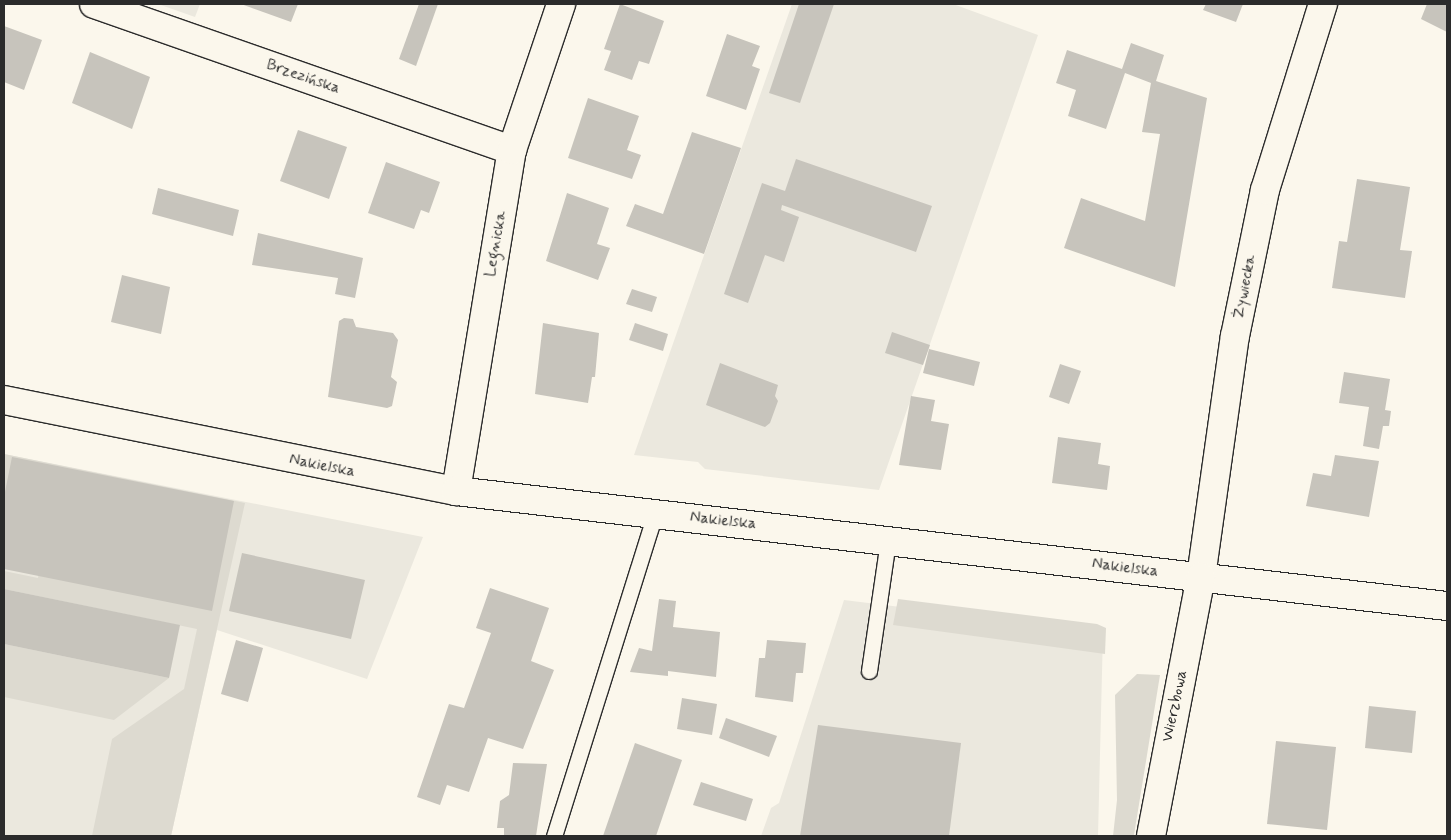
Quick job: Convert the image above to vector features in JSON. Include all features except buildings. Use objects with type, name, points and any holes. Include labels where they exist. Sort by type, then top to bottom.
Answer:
[{"type":"street","name":"Brzezińska","points":[[94,4],[512,150]]},
{"type":"street","name":"Legnicka","points":[[456,491],[512,150],[561,4]]},
{"type":"street","name":"Żywiecka","points":[[1201,577],[1235,336],[1261,208],[1323,4]]},
{"type":"street","name":"Nakielska","points":[[4,400],[456,491],[1447,606]]},
{"type":"street","name":"Wierzbowa","points":[[1151,836],[1201,577]]},
{"type":"lane","points":[[554,836],[655,514]]},
{"type":"lane","points":[[869,671],[888,540]]},
{"type":"shaded area","points":[[158,4],[200,4],[195,17]]},
{"type":"shaded area","points":[[792,4],[953,4],[1038,35],[879,490],[705,469],[698,462],[634,455]]},
{"type":"shaded area","points":[[4,454],[423,537],[367,679],[217,630],[171,836],[4,836]]},
{"type":"shaded area","points":[[4,454],[245,503],[171,836],[92,836],[112,739],[184,689],[197,629],[4,589],[4,571],[38,578],[43,515],[4,507]]},
{"type":"shaded area","points":[[898,599],[1097,624],[1106,628],[1105,654],[893,625]]},
{"type":"shaded area","points":[[844,600],[1103,632],[1098,836],[761,836],[771,808],[779,803]]},
{"type":"shaded area","points":[[4,644],[169,678],[114,720],[4,697]]},
{"type":"shaded area","points":[[1137,674],[1160,675],[1134,835],[1113,836],[1117,800],[1115,695]]}]
